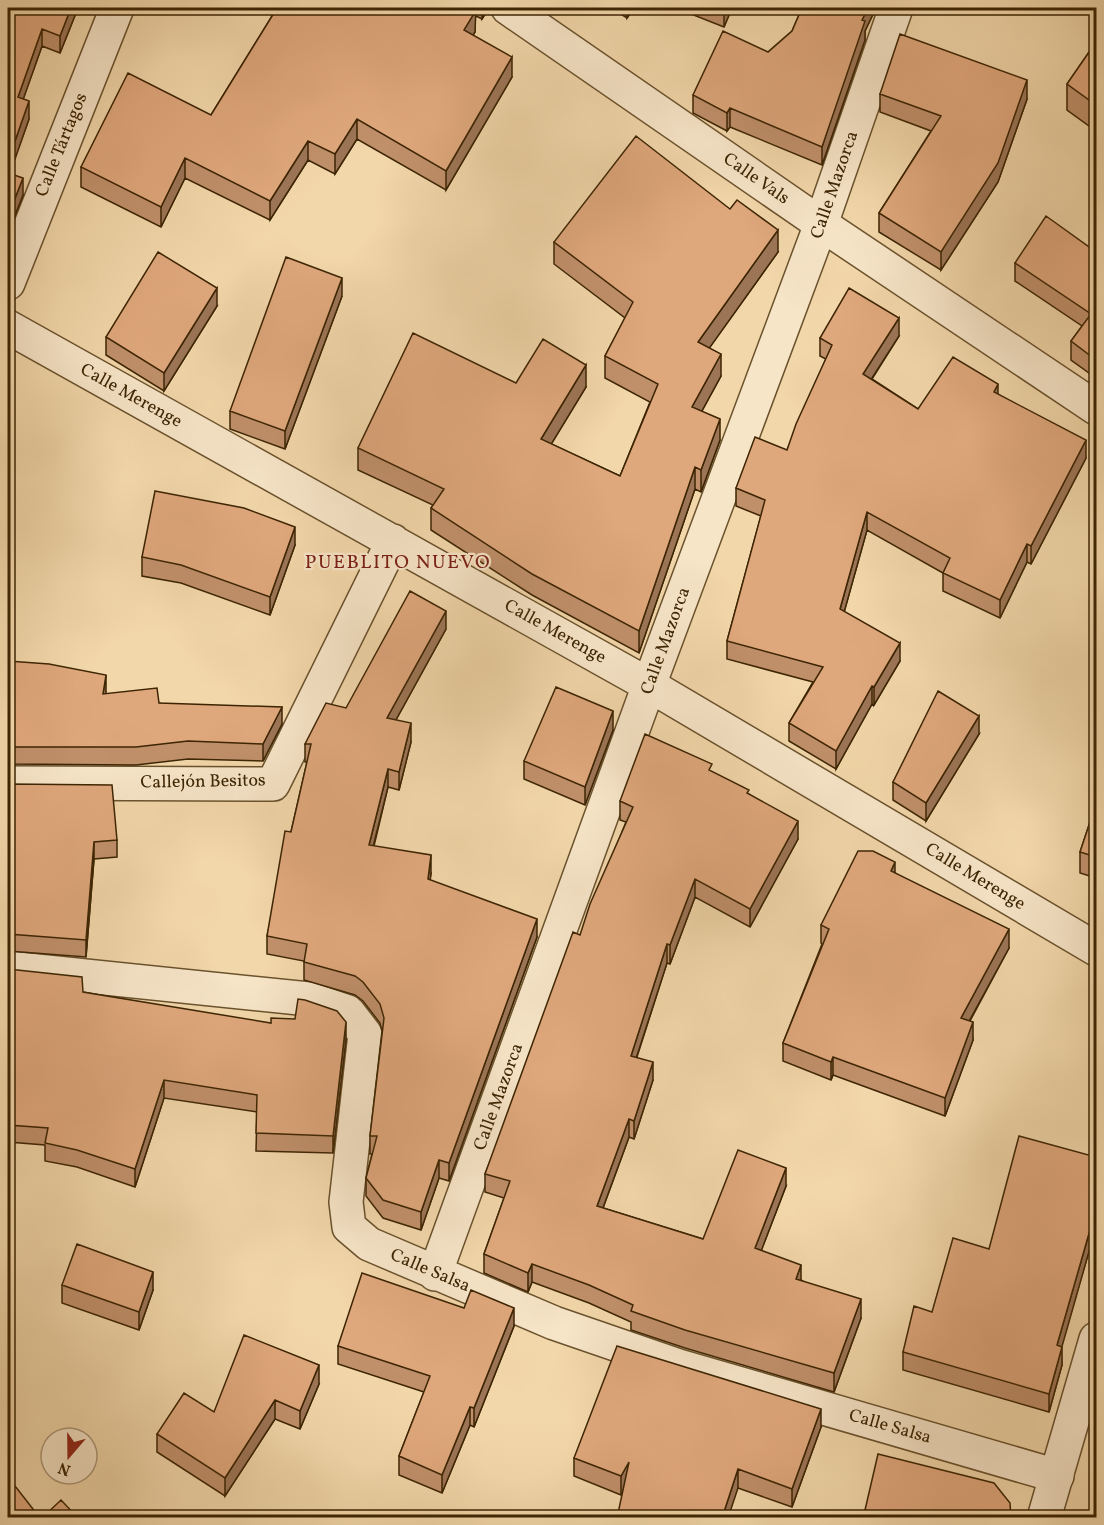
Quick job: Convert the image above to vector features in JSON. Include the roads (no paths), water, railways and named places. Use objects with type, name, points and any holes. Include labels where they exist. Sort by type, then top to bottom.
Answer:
[{"type":"street","name":"Calle Tártagos","points":[[8,283],[117,8]]},
{"type":"street","name":"Calle Vals","points":[[508,8],[821,224],[1096,408]]},
{"type":"street","name":"Calle Mazorca","points":[[435,1274],[649,685],[821,224],[896,8]]},
{"type":"street","name":"Calle Merenge","points":[[8,327],[649,685],[1096,949]]},
{"type":"street","name":"Callejón Besitos","points":[[8,783],[273,784],[393,541]]},
{"type":"street","name":"Calle Salsa","points":[[8,968],[309,999],[348,1012],[365,1034],[346,1202],[349,1227],[369,1244],[554,1323],[679,1366],[1057,1476]]},
{"type":"street","points":[[1044,1518],[1096,1339]]},
{"type":"district","name":"PUEBLITO NUEVO","points":[[398,563]]}]
